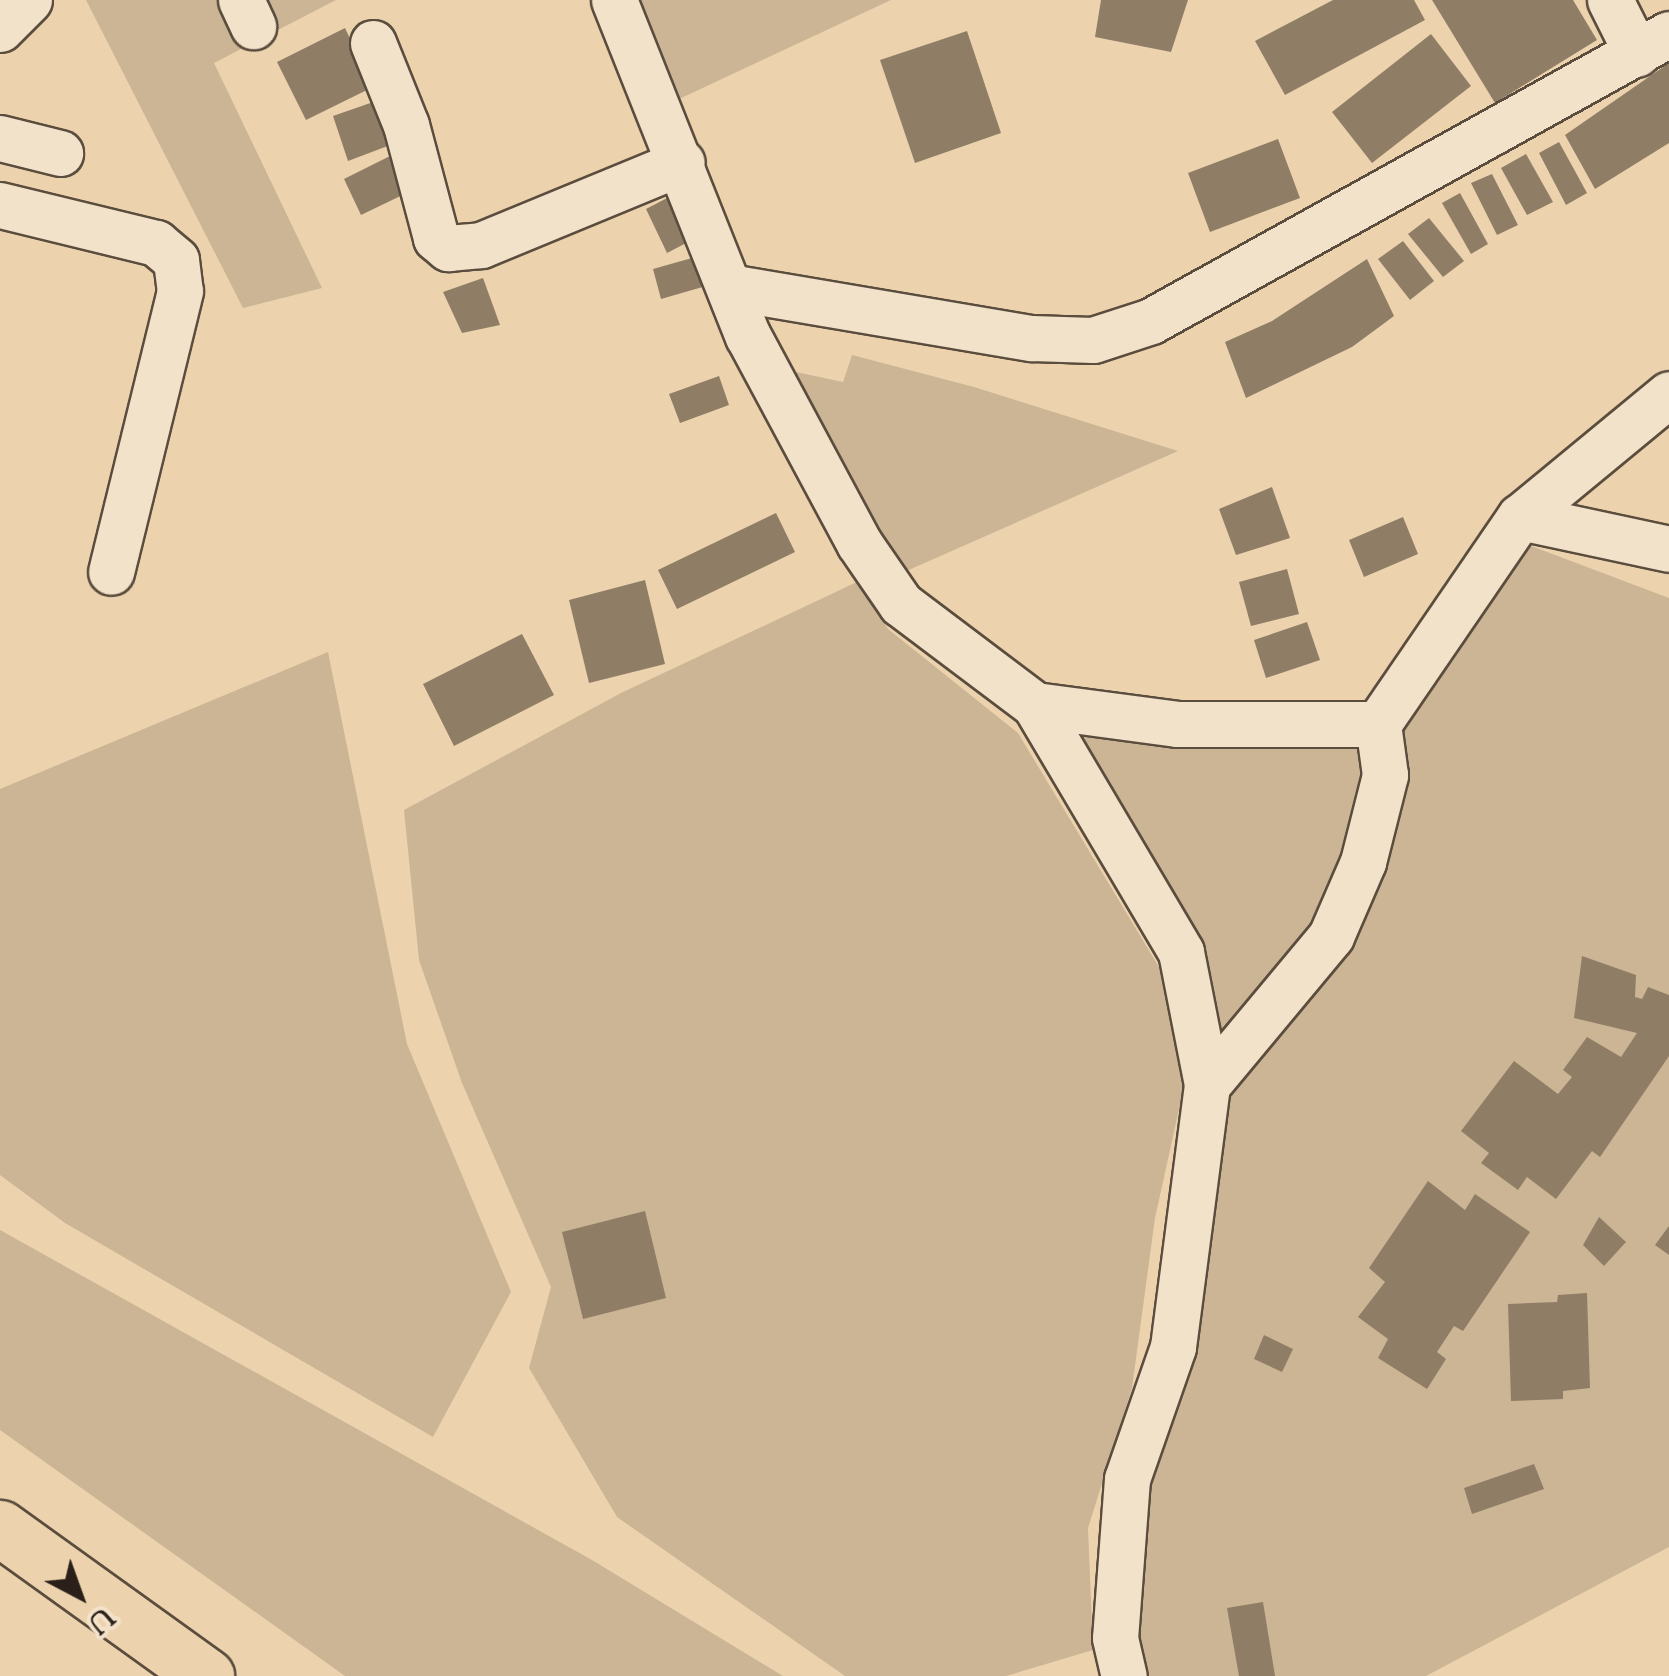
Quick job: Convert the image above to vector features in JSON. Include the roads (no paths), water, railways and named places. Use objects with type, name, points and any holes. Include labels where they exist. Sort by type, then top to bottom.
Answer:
[{"type":"highway","points":[[0,1528],[206,1676]]},
{"type":"street","points":[[0,29],[29,0]]},
{"type":"street","points":[[614,0],[682,162],[729,287],[741,337],[858,543],[901,604],[1035,705],[1181,952],[1207,1085],[1172,1347],[1127,1479],[1115,1638],[1124,1676]]},
{"type":"street","points":[[729,287],[1032,338],[1093,340],[1151,321],[1653,44],[1610,0]]},
{"type":"street","points":[[373,43],[406,125],[436,238],[448,248],[481,245],[682,162]]},
{"type":"street","points":[[0,138],[60,152]]},
{"type":"street","points":[[0,205],[156,243],[176,260],[180,291],[111,572]]},
{"type":"street","points":[[1207,1085],[1331,936],[1363,862],[1384,775],[1378,724],[1520,517],[1669,394]]},
{"type":"street","points":[[1520,517],[1669,550]]},
{"type":"street","points":[[1035,705],[1177,724],[1378,724]]}]
